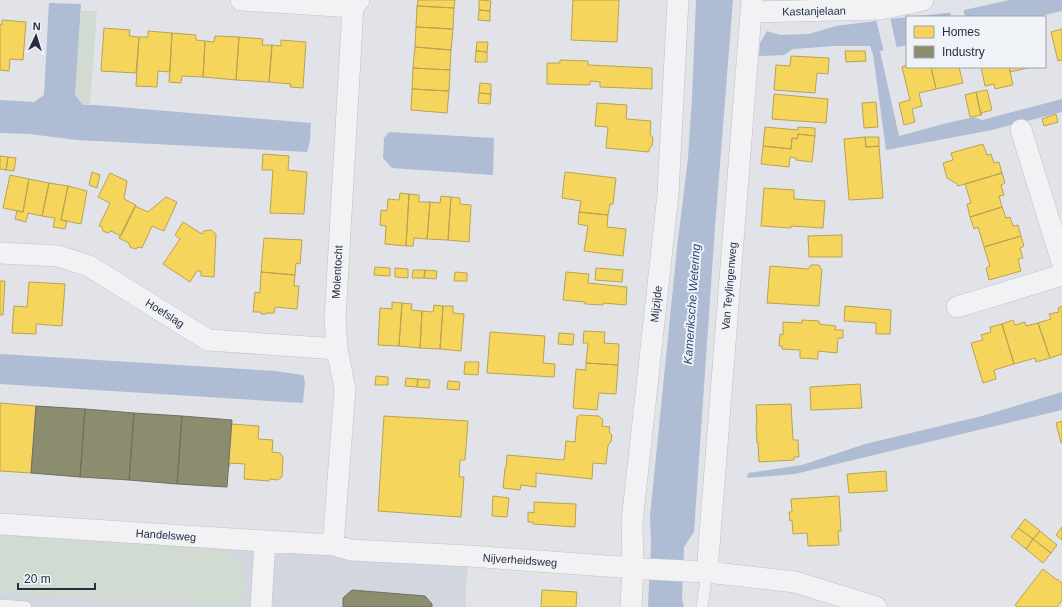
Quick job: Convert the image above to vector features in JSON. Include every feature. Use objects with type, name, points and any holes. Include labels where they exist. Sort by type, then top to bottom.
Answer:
[{"type":"street","points":[[242,0],[356,4]]},
{"type":"street","name":"Mijzijde","points":[[631,607],[640,568],[632,522],[668,194],[678,0]]},
{"type":"street","name":"Kastanjelaan","points":[[751,6],[881,9],[923,0]]},
{"type":"street","name":"Molentocht","points":[[333,545],[345,389],[337,349],[334,319],[356,4]]},
{"type":"street","name":"Van Teylingenweg","points":[[697,571],[751,6]]},
{"type":"street","points":[[1021,130],[1062,262]]},
{"type":"street","name":"Hoefslag","points":[[0,252],[58,256],[89,266],[208,340],[337,349]]},
{"type":"street","points":[[957,307],[1062,275]]},
{"type":"street","name":"Handelsweg","points":[[0,524],[333,545]]},
{"type":"street","points":[[261,607],[265,541]]},
{"type":"street","name":"Nijverheidsweg","points":[[333,545],[351,550],[697,571]]},
{"type":"street","points":[[697,571],[796,582],[876,607]]},
{"type":"lane","name":"Van Teylingenweg","points":[[697,571],[702,607]]},
{"type":"lane","points":[[0,605],[26,607]]},
{"type":"shaded area","points":[[81,11],[97,11],[90,105],[83,105],[75,95]]},
{"type":"shaded area","points":[[0,524],[469,556],[466,607],[0,607]]},
{"type":"shaded area","points":[[0,537],[223,548],[242,565],[245,589],[242,598],[236,605],[117,600],[0,592]]},
{"type":"water","name":"Kameriksche Wetering","points":[[696,0],[733,0],[715,227],[694,532],[684,547],[682,599],[684,607],[648,607],[651,544],[650,516],[677,248],[688,158]]},
{"type":"water","points":[[1010,0],[1062,0],[1062,11],[1040,16],[919,16],[955,12]]},
{"type":"water","points":[[49,3],[81,4],[75,95],[83,105],[311,123],[310,141],[307,152],[77,140],[29,134],[0,133],[0,100],[34,102],[44,95]]},
{"type":"water","points":[[906,17],[906,45],[880,51],[899,136],[974,117],[982,120],[1062,99],[1062,112],[992,130],[886,150],[873,54],[870,46],[835,46],[793,49],[784,55],[759,56],[760,43],[767,31],[780,35],[809,34],[836,26]]},
{"type":"water","points":[[389,132],[494,138],[493,175],[392,168],[383,158],[384,138]]},
{"type":"water","points":[[0,354],[275,371],[303,375],[305,381],[303,403],[0,384]]},
{"type":"water","points":[[1062,392],[1062,410],[795,474],[747,478],[748,473],[802,465],[865,444],[982,416]]},
{"type":"pier","points":[[963,8],[965,16],[951,16],[950,10]]},
{"type":"pier","points":[[890,17],[897,49],[884,52],[876,19]]},
{"type":"building: Homes","points":[[418,0],[455,0],[454,8],[417,6]]},
{"type":"building: Homes","points":[[479,0],[491,1],[490,11],[479,10]]},
{"type":"building: Homes","points":[[573,0],[619,0],[617,42],[571,40]]},
{"type":"building: Homes","points":[[417,6],[454,8],[453,29],[416,27]]},
{"type":"building: Homes","points":[[479,10],[490,11],[490,21],[478,20]]},
{"type":"building: Homes","points":[[2,20],[26,22],[23,60],[10,59],[9,71],[0,70],[0,24],[2,25]]},
{"type":"building: Homes","points":[[416,27],[453,29],[451,50],[415,47]]},
{"type":"building: Homes","points":[[104,28],[130,30],[129,36],[139,37],[136,73],[101,71]]},
{"type":"building: Homes","points":[[1062,29],[1062,60],[1058,61],[1051,32]]},
{"type":"building: Homes","points":[[148,31],[172,33],[170,72],[158,71],[157,87],[136,86],[139,37],[148,37]]},
{"type":"building: Homes","points":[[172,33],[196,35],[196,40],[205,41],[203,77],[182,76],[181,83],[169,82]]},
{"type":"building: Homes","points":[[215,36],[239,37],[236,80],[203,77],[205,41],[214,42]]},
{"type":"building: Homes","points":[[239,37],[263,39],[262,45],[272,45],[269,82],[236,80]]},
{"type":"building: Homes","points":[[281,40],[306,42],[303,88],[290,87],[291,84],[269,82],[272,45],[281,46]]},
{"type":"building: Homes","points":[[477,42],[488,42],[487,52],[476,51]]},
{"type":"building: Homes","points":[[415,47],[451,50],[450,70],[413,68]]},
{"type":"building: Homes","points":[[476,51],[487,52],[487,62],[475,62]]},
{"type":"building: Homes","points":[[845,51],[865,51],[866,61],[846,62]]},
{"type":"building: Homes","points":[[791,56],[829,58],[828,74],[817,73],[815,93],[774,90],[776,65],[790,66]]},
{"type":"building: Homes","points":[[560,60],[588,61],[588,65],[652,68],[652,89],[600,87],[600,82],[590,81],[590,85],[547,84],[547,63],[560,63]]},
{"type":"building: Homes","points":[[906,65],[906,68],[931,68],[936,89],[919,93],[922,106],[912,109],[915,122],[904,125],[899,103],[910,100],[902,67]]},
{"type":"building: Homes","points":[[413,68],[450,70],[449,91],[412,89]]},
{"type":"building: Homes","points":[[931,68],[959,68],[963,83],[936,89]]},
{"type":"building: Homes","points":[[981,68],[1009,68],[1013,85],[995,89],[994,84],[985,86]]},
{"type":"building: Homes","points":[[1009,68],[1028,68],[1010,72]]},
{"type":"building: Homes","points":[[480,83],[491,84],[491,94],[479,93]]},
{"type":"building: Homes","points":[[412,89],[449,91],[447,113],[411,110]]},
{"type":"building: Homes","points":[[987,90],[992,110],[981,113],[981,115],[976,92]]},
{"type":"building: Homes","points":[[976,92],[981,115],[970,117],[965,95]]},
{"type":"building: Homes","points":[[479,93],[491,94],[490,104],[478,103]]},
{"type":"building: Homes","points":[[774,94],[828,99],[826,123],[772,119]]},
{"type":"building: Homes","points":[[876,102],[878,127],[864,128],[862,103]]},
{"type":"building: Homes","points":[[597,103],[627,105],[626,119],[651,121],[650,134],[653,138],[652,146],[649,149],[649,152],[606,148],[608,127],[595,126]]},
{"type":"building: Homes","points":[[1056,114],[1058,122],[1044,126],[1042,119]]},
{"type":"building: Homes","points":[[765,127],[798,130],[798,127],[815,128],[815,136],[798,134],[797,139],[792,138],[791,149],[763,146]]},
{"type":"building: Homes","points":[[798,134],[815,136],[812,162],[796,160],[796,158],[790,157],[789,167],[761,164],[763,146],[791,149],[792,138],[797,139]]},
{"type":"building: Homes","points":[[865,137],[879,137],[879,146],[866,147]]},
{"type":"building: Homes","points":[[865,137],[866,147],[879,146],[883,198],[849,200],[844,139]]},
{"type":"building: Homes","points":[[983,144],[987,155],[991,154],[994,163],[999,162],[1002,173],[958,186],[947,178],[943,163],[953,160],[951,153]]},
{"type":"building: Homes","points":[[263,154],[289,156],[288,170],[307,172],[304,214],[270,213],[273,170],[262,170]]},
{"type":"building: Homes","points":[[0,156],[8,157],[6,170],[0,169]]},
{"type":"building: Homes","points":[[8,157],[16,158],[14,171],[6,170]]},
{"type":"building: Homes","points":[[92,172],[100,175],[97,188],[89,185]]},
{"type":"building: Homes","points":[[565,172],[616,178],[613,204],[610,204],[608,215],[579,212],[581,201],[562,198]]},
{"type":"building: Homes","points":[[110,173],[127,181],[124,199],[136,205],[121,236],[111,231],[108,233],[103,231],[102,227],[99,226],[110,203],[98,197]]},
{"type":"building: Homes","points":[[1002,173],[1005,183],[1001,185],[1004,195],[999,196],[1002,207],[970,217],[967,204],[971,203],[965,184]]},
{"type":"building: Homes","points":[[10,175],[29,179],[23,212],[3,208]]},
{"type":"building: Homes","points":[[29,179],[49,183],[42,216],[28,213],[26,222],[15,219],[17,211],[23,212]]},
{"type":"building: Homes","points":[[49,183],[68,186],[61,220],[67,221],[65,229],[53,227],[55,218],[42,216]]},
{"type":"building: Homes","points":[[68,186],[87,191],[81,224],[61,220]]},
{"type":"building: Homes","points":[[764,188],[794,190],[794,199],[825,201],[823,228],[761,226]]},
{"type":"building: Homes","points":[[400,193],[409,194],[406,246],[385,244],[386,226],[380,225],[381,210],[387,211],[388,199],[399,200]]},
{"type":"building: Homes","points":[[409,194],[419,195],[419,202],[430,202],[427,239],[414,238],[413,246],[406,246]]},
{"type":"building: Homes","points":[[441,196],[451,197],[448,240],[427,239],[430,202],[440,203]]},
{"type":"building: Homes","points":[[166,197],[177,202],[164,231],[152,226],[142,248],[139,247],[135,249],[130,247],[129,243],[119,238],[135,206],[148,212]]},
{"type":"building: Homes","points":[[451,197],[460,198],[460,204],[471,205],[469,242],[448,240]]},
{"type":"building: Homes","points":[[1002,207],[1006,218],[1010,217],[1013,226],[1018,225],[1021,236],[984,247],[978,227],[974,229],[970,217]]},
{"type":"building: Homes","points":[[579,212],[608,215],[607,227],[626,229],[623,256],[584,251],[588,226],[578,224]]},
{"type":"building: Homes","points":[[183,222],[202,234],[204,231],[211,230],[216,234],[214,277],[201,276],[201,271],[197,271],[190,282],[163,264],[180,239],[175,235]]},
{"type":"building: Homes","points":[[842,235],[842,257],[809,257],[808,236]]},
{"type":"building: Homes","points":[[1021,236],[1024,246],[1020,248],[1023,258],[1018,259],[1021,271],[989,280],[986,268],[990,266],[984,247]]},
{"type":"building: Homes","points":[[264,238],[302,240],[300,264],[296,263],[295,275],[261,272]]},
{"type":"building: Homes","points":[[811,265],[819,265],[822,269],[819,306],[767,303],[770,266],[808,269]]},
{"type":"building: Homes","points":[[375,267],[390,268],[390,276],[374,275]]},
{"type":"building: Homes","points":[[395,268],[408,269],[408,278],[395,277]]},
{"type":"building: Homes","points":[[596,268],[623,270],[622,282],[595,280]]},
{"type":"building: Homes","points":[[413,270],[425,270],[424,278],[412,278]]},
{"type":"building: Homes","points":[[425,270],[437,271],[436,279],[424,278]]},
{"type":"building: Homes","points":[[261,272],[295,275],[294,286],[299,286],[297,309],[275,307],[274,313],[261,314],[261,312],[253,312],[255,292],[260,293]]},
{"type":"building: Homes","points":[[455,272],[467,273],[467,281],[454,281]]},
{"type":"building: Homes","points":[[566,272],[589,274],[588,283],[627,287],[626,305],[603,303],[603,305],[585,304],[585,302],[563,300]]},
{"type":"building: Homes","points":[[0,281],[5,281],[3,315],[0,315]]},
{"type":"building: Homes","points":[[29,282],[65,284],[62,326],[36,324],[36,334],[12,333],[14,306],[27,307]]},
{"type":"building: Homes","points":[[392,302],[402,303],[399,346],[378,345],[380,308],[392,309]]},
{"type":"building: Homes","points":[[402,303],[412,304],[411,310],[422,311],[420,348],[399,346]]},
{"type":"building: Homes","points":[[434,305],[443,306],[440,349],[420,348],[422,311],[433,312]]},
{"type":"building: Homes","points":[[443,306],[453,306],[453,313],[464,314],[461,351],[440,349]]},
{"type":"building: Homes","points":[[845,306],[891,310],[890,334],[876,334],[876,323],[844,321]]},
{"type":"building: Homes","points":[[1062,306],[1062,354],[1050,358],[1038,323],[1051,319],[1049,314],[1059,312],[1058,308]]},
{"type":"building: Homes","points":[[802,320],[819,321],[819,324],[836,326],[835,330],[843,330],[843,338],[838,338],[837,353],[818,351],[818,359],[800,358],[800,350],[782,349],[782,346],[779,346],[780,334],[783,335],[783,322],[802,323]]},
{"type":"building: Homes","points":[[1013,320],[1015,325],[1025,322],[1026,326],[1038,323],[1050,358],[1036,362],[1035,358],[1014,364],[1002,324]]},
{"type":"building: Homes","points":[[1002,324],[1014,364],[994,370],[996,379],[983,383],[971,343],[983,340],[981,335],[991,332],[990,327]]},
{"type":"building: Homes","points":[[584,331],[605,332],[604,343],[619,344],[618,365],[586,363],[588,343],[583,343]]},
{"type":"building: Homes","points":[[490,332],[545,336],[543,363],[555,364],[554,377],[487,373]]},
{"type":"building: Homes","points":[[559,333],[574,334],[573,345],[558,344]]},
{"type":"building: Homes","points":[[465,362],[479,362],[478,375],[464,374]]},
{"type":"building: Homes","points":[[586,363],[618,365],[616,394],[599,393],[597,410],[573,408],[576,369],[586,370]]},
{"type":"building: Homes","points":[[376,376],[388,377],[388,385],[375,385]]},
{"type":"building: Homes","points":[[406,378],[418,379],[417,387],[405,386]]},
{"type":"building: Homes","points":[[418,379],[430,380],[429,388],[417,387]]},
{"type":"building: Homes","points":[[448,381],[460,382],[459,390],[447,389]]},
{"type":"building: Homes","points":[[860,384],[862,408],[811,410],[810,387]]},
{"type":"building: Homes","points":[[0,403],[36,406],[31,473],[0,471]]},
{"type":"building: Homes","points":[[791,404],[793,440],[798,440],[799,457],[794,457],[794,460],[759,462],[756,405]]},
{"type":"building: Homes","points":[[580,415],[599,416],[603,420],[602,426],[610,427],[609,432],[612,435],[611,442],[608,445],[606,464],[593,463],[592,479],[536,473],[536,487],[521,485],[520,490],[503,488],[507,455],[564,460],[566,441],[575,442],[577,417]]},
{"type":"building: Homes","points":[[384,416],[468,421],[465,460],[460,460],[459,477],[464,477],[461,517],[378,511]]},
{"type":"building: Homes","points":[[1062,421],[1062,443],[1061,443],[1056,423]]},
{"type":"building: Homes","points":[[231,424],[259,426],[258,439],[273,440],[272,452],[280,453],[283,457],[282,477],[278,480],[270,479],[269,481],[244,479],[245,464],[230,463],[228,467]]},
{"type":"building: Homes","points":[[886,471],[887,491],[849,493],[847,474]]},
{"type":"building: Homes","points":[[493,496],[509,498],[507,517],[492,516]]},
{"type":"building: Homes","points":[[839,496],[841,531],[838,531],[839,545],[808,546],[807,533],[793,534],[792,520],[790,521],[789,512],[792,512],[791,499]]},
{"type":"building: Homes","points":[[534,502],[576,504],[575,527],[533,524],[533,522],[528,522],[528,512],[534,513]]},
{"type":"building: Homes","points":[[1025,519],[1040,531],[1033,539],[1018,528]]},
{"type":"building: Homes","points":[[1062,527],[1062,540],[1056,535]]},
{"type":"building: Homes","points":[[1018,528],[1033,539],[1026,549],[1011,537]]},
{"type":"building: Homes","points":[[1040,531],[1057,545],[1051,553],[1033,539]]},
{"type":"building: Homes","points":[[1033,539],[1051,553],[1043,563],[1026,549]]},
{"type":"building: Homes","points":[[1043,569],[1062,583],[1062,600],[1057,607],[1018,607],[1015,605]]},
{"type":"building: Homes","points":[[542,590],[577,592],[576,607],[541,607]]},
{"type":"building: Industry","points":[[36,406],[85,409],[80,477],[31,473]]},
{"type":"building: Industry","points":[[85,409],[134,413],[129,480],[80,477]]},
{"type":"building: Industry","points":[[134,413],[182,416],[177,484],[129,480]]},
{"type":"building: Industry","points":[[182,416],[232,420],[227,487],[177,484]]},
{"type":"building: Industry","points":[[352,590],[425,596],[432,604],[432,607],[343,607],[343,598]]}]
